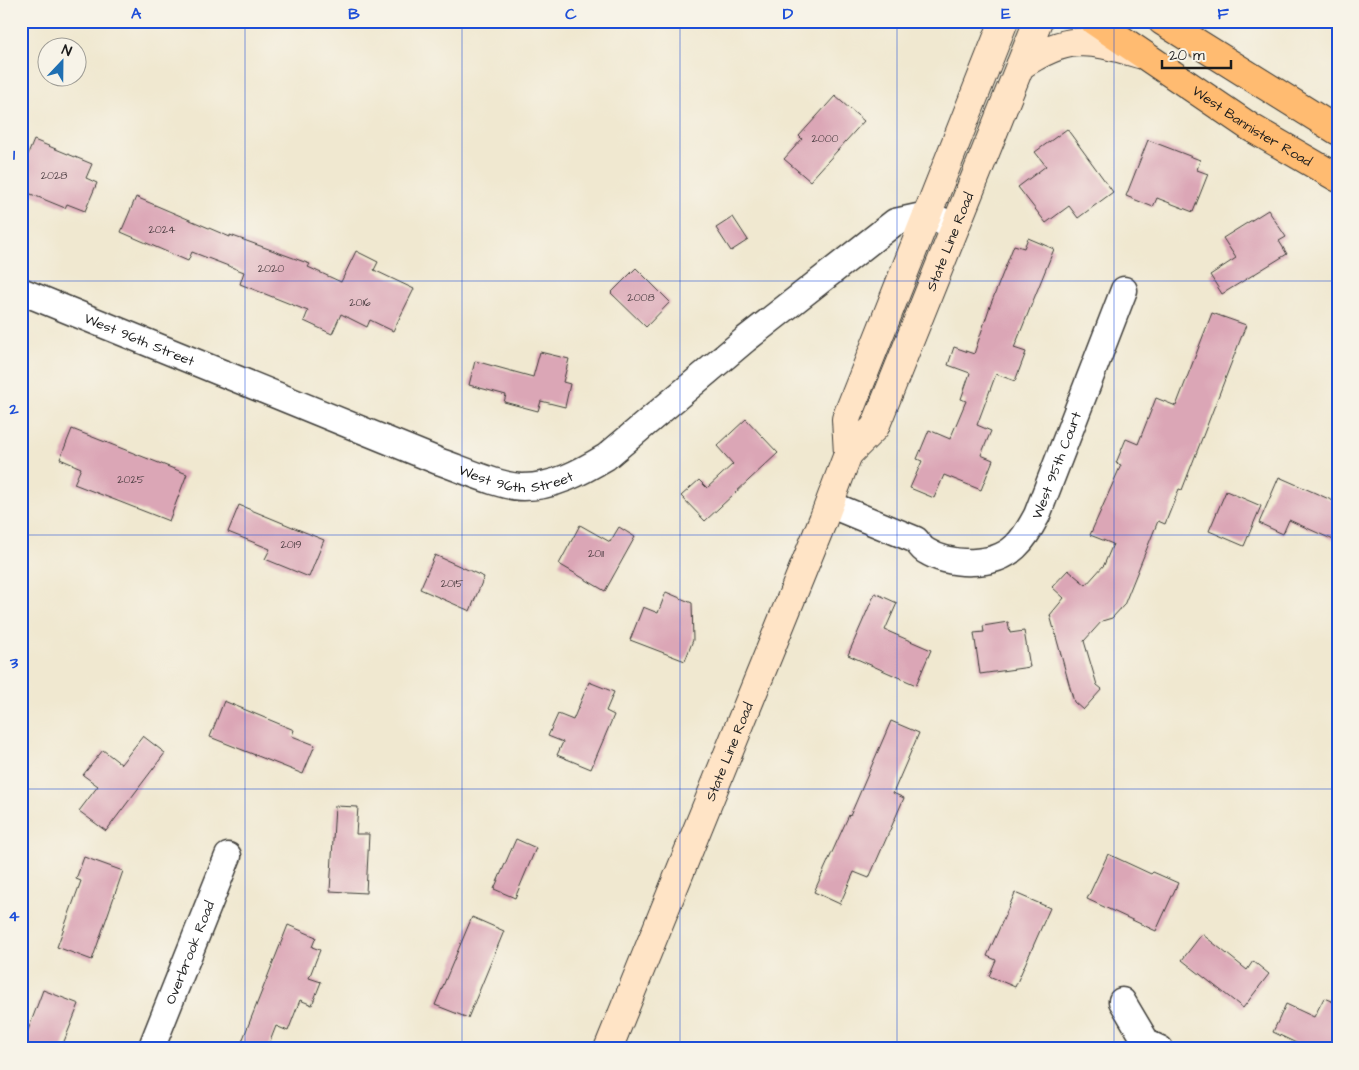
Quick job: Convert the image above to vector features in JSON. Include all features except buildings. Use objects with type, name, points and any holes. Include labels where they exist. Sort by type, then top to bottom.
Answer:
[{"type":"main road","name":"State Line Road","points":[[608,1049],[826,512],[848,454],[846,419],[1004,21]]},
{"type":"main road","name":"State Line Road","points":[[848,454],[875,427],[1038,21]]},
{"type":"main road","name":"West Bannister Road","points":[[1094,21],[1250,127],[1338,178]]},
{"type":"main road","points":[[1162,21],[1338,131]]},
{"type":"main road","points":[[1020,66],[1040,53],[1060,45],[1080,42],[1104,44],[1144,55]]},
{"type":"street","points":[[927,215],[956,226]]},
{"type":"street","name":"West 96th Street","points":[[21,291],[438,461],[500,482],[522,487],[548,484],[580,472],[606,457],[746,339],[895,222],[927,215]]},
{"type":"street","name":"West 95th Court","points":[[826,512],[916,540],[925,551],[962,563],[1000,556],[1015,548],[1027,533],[1037,515],[1124,290]]},
{"type":"street","name":"Overbrook Road","points":[[151,1049],[228,856]]},
{"type":"street","points":[[1122,1001],[1147,1042],[1160,1049]]}]
